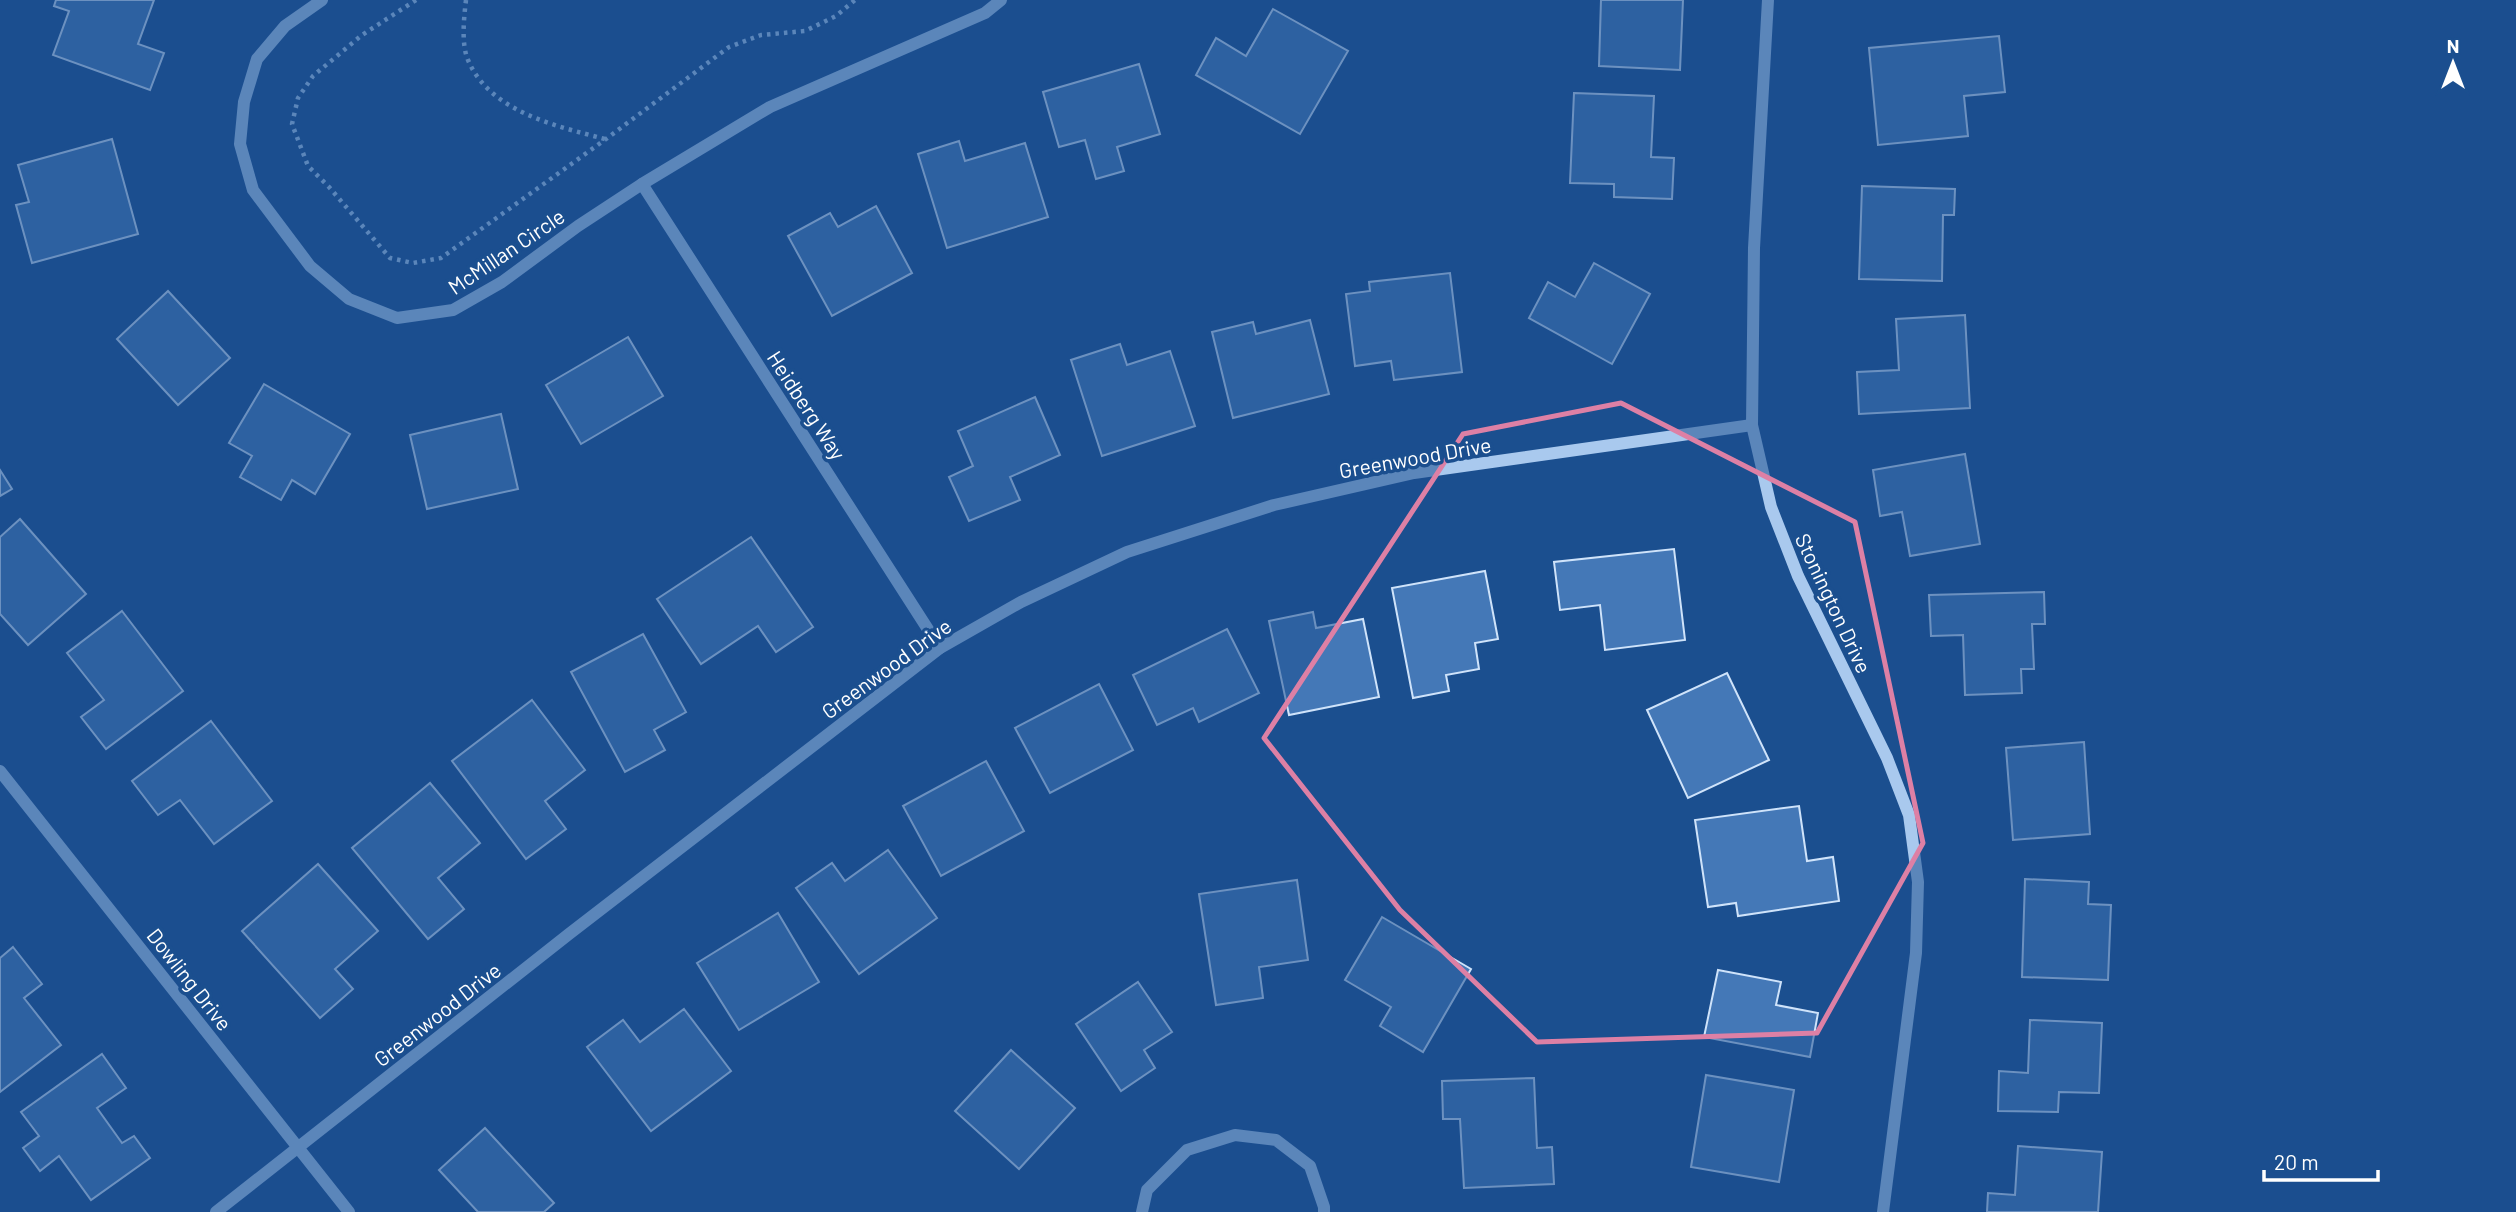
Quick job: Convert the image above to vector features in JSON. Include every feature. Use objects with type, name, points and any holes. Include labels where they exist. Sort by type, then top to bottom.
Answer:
[{"type":"street","name":"McMillan Circle","points":[[322,0],[285,26],[257,59],[244,102],[240,144],[253,190],[310,266],[349,299],[397,318],[453,310],[502,282],[578,226],[642,184],[770,107],[985,13],[1001,0]]},
{"type":"street","name":"Stonington Drive","points":[[1768,0],[1754,248],[1752,425],[1771,508],[1798,576],[1887,758],[1909,815],[1918,882],[1916,953],[1883,1212]]},
{"type":"street","name":"Heidberg Way","points":[[642,184],[940,648]]},
{"type":"street","name":"Greenwood Drive","points":[[216,1212],[569,934],[940,648],[1021,602],[1127,552],[1274,505],[1414,473],[1752,425]]},
{"type":"street","name":"Dowling Drive","points":[[0,771],[349,1212]]},
{"type":"street","points":[[1142,1212],[1147,1190],[1187,1150],[1235,1135],[1276,1140],[1310,1166],[1324,1212]]},
{"type":"path","points":[[416,0],[362,35],[313,76],[298,98],[292,124],[308,166],[390,258],[414,264],[441,258],[729,47],[761,35],[805,32],[836,16],[855,0]]},
{"type":"path","points":[[466,0],[464,17],[467,58],[483,86],[522,112],[559,127],[606,139]]},
{"type":"highlighted area","points":[[1621,403],[1855,522],[1923,843],[1817,1033],[1537,1042],[1400,910],[1264,738],[1463,434]]},
{"type":"building","points":[[56,0],[154,0],[138,44],[164,53],[150,90],[53,55],[69,11],[54,6]]},
{"type":"building","points":[[1601,0],[1683,0],[1680,70],[1599,66]]},
{"type":"building","points":[[1273,9],[1348,51],[1300,134],[1196,75],[1216,38],[1246,56]]},
{"type":"building","points":[[1999,36],[2005,92],[1964,96],[1968,136],[1878,145],[1869,48]]},
{"type":"building","points":[[1139,64],[1160,134],[1117,147],[1124,171],[1096,179],[1085,140],[1059,147],[1043,92]]},
{"type":"building","points":[[1574,93],[1654,96],[1651,157],[1674,158],[1672,199],[1614,197],[1614,184],[1570,183]]},
{"type":"building","points":[[112,139],[138,234],[32,263],[16,205],[29,202],[18,165]]},
{"type":"building","points":[[959,141],[965,161],[1025,143],[1048,217],[947,248],[918,154]]},
{"type":"building","points":[[1862,186],[1955,189],[1954,215],[1943,215],[1942,281],[1859,279]]},
{"type":"building","points":[[876,206],[912,273],[832,316],[788,236],[830,213],[838,227]]},
{"type":"building","points":[[1594,263],[1650,294],[1612,364],[1529,318],[1548,282],[1575,297]]},
{"type":"building","points":[[1450,273],[1462,372],[1394,380],[1391,361],[1355,366],[1346,294],[1370,291],[1369,282]]},
{"type":"building","points":[[168,291],[230,358],[178,405],[117,339]]},
{"type":"building","points":[[1965,315],[1970,408],[1859,414],[1857,372],[1899,370],[1896,319]]},
{"type":"building","points":[[1310,320],[1329,394],[1233,418],[1212,332],[1253,322],[1256,334]]},
{"type":"building","points":[[628,337],[663,396],[581,444],[546,385]]},
{"type":"building","points":[[1120,344],[1127,365],[1170,351],[1195,426],[1102,456],[1071,360]]},
{"type":"building","points":[[264,384],[350,434],[315,494],[292,480],[281,500],[240,477],[252,456],[229,443]]},
{"type":"building","points":[[1035,397],[1060,455],[1010,477],[1020,500],[969,521],[949,477],[973,466],[958,431]]},
{"type":"building","points":[[501,414],[518,489],[427,509],[410,435]]},
{"type":"building","points":[[1965,454],[1980,544],[1910,556],[1902,512],[1880,516],[1873,470]]},
{"type":"building","points":[[0,470],[12,489],[0,496]]},
{"type":"building","points":[[20,519],[86,594],[28,645],[0,614],[0,537]]},
{"type":"building","points":[[751,537],[813,627],[776,652],[758,626],[701,664],[657,599]]},
{"type":"building","points":[[1674,549],[1685,640],[1605,650],[1600,605],[1560,610],[1554,562]]},
{"type":"building","points":[[1485,571],[1498,639],[1475,643],[1479,669],[1446,675],[1449,691],[1413,698],[1392,588]]},
{"type":"building","points":[[2044,592],[2045,624],[2032,624],[2034,669],[2021,669],[2022,693],[1965,695],[1963,635],[1931,636],[1929,595]]},
{"type":"building","points":[[122,611],[183,691],[106,749],[81,717],[104,700],[67,653]]},
{"type":"building","points":[[1313,612],[1316,628],[1363,619],[1379,697],[1289,715],[1269,621]]},
{"type":"building","points":[[1227,629],[1259,693],[1199,722],[1193,708],[1157,725],[1133,675]]},
{"type":"building","points":[[643,634],[686,712],[654,730],[665,750],[625,772],[571,672]]},
{"type":"building","points":[[1727,673],[1769,760],[1688,798],[1647,710]]},
{"type":"building","points":[[1099,684],[1133,750],[1050,793],[1015,728]]},
{"type":"building","points":[[532,700],[585,770],[545,801],[566,829],[526,859],[452,761]]},
{"type":"building","points":[[211,721],[272,801],[214,844],[180,800],[158,815],[132,781]]},
{"type":"building","points":[[2084,742],[2090,834],[2013,840],[2006,748]]},
{"type":"building","points":[[986,761],[1024,831],[941,876],[903,806]]},
{"type":"building","points":[[430,783],[480,843],[438,878],[464,909],[428,939],[352,848]]},
{"type":"building","points":[[1799,806],[1807,861],[1833,857],[1839,901],[1738,916],[1736,903],[1708,907],[1695,820]]},
{"type":"building","points":[[888,850],[937,918],[859,974],[796,888],[832,863],[845,881]]},
{"type":"building","points":[[318,864],[378,931],[335,969],[353,989],[320,1018],[242,931]]},
{"type":"building","points":[[2025,879],[2089,882],[2088,904],[2111,905],[2108,980],[2022,977]]},
{"type":"building","points":[[1297,880],[1308,960],[1259,967],[1263,998],[1216,1005],[1199,894]]},
{"type":"building","points":[[778,913],[819,982],[739,1030],[697,963]]},
{"type":"building","points":[[1382,917],[1471,969],[1423,1052],[1380,1026],[1391,1007],[1345,980]]},
{"type":"building","points":[[13,947],[42,984],[24,998],[61,1045],[0,1092],[0,958]]},
{"type":"building","points":[[1718,970],[1781,982],[1776,1005],[1818,1013],[1810,1057],[1704,1037]]},
{"type":"building","points":[[1138,982],[1172,1032],[1144,1050],[1155,1068],[1121,1091],[1076,1024]]},
{"type":"building","points":[[684,1009],[731,1071],[651,1131],[587,1047],[623,1020],[640,1042]]},
{"type":"building","points":[[2030,1020],[2102,1023],[2099,1093],[2059,1092],[2058,1112],[1998,1111],[1999,1071],[2028,1073]]},
{"type":"building","points":[[1011,1050],[1075,1108],[1019,1169],[955,1111]]},
{"type":"building","points":[[102,1054],[126,1088],[97,1108],[122,1143],[134,1136],[150,1158],[91,1200],[59,1156],[40,1171],[23,1148],[39,1136],[21,1112]]},
{"type":"building","points":[[1706,1075],[1794,1090],[1779,1182],[1691,1167]]},
{"type":"building","points":[[1534,1078],[1537,1148],[1552,1147],[1554,1184],[1464,1188],[1460,1119],[1443,1119],[1442,1081]]},
{"type":"building","points":[[485,1128],[554,1203],[544,1212],[478,1212],[439,1170]]},
{"type":"building","points":[[2018,1146],[2102,1152],[2098,1212],[1987,1212],[1988,1193],[2015,1195]]}]
